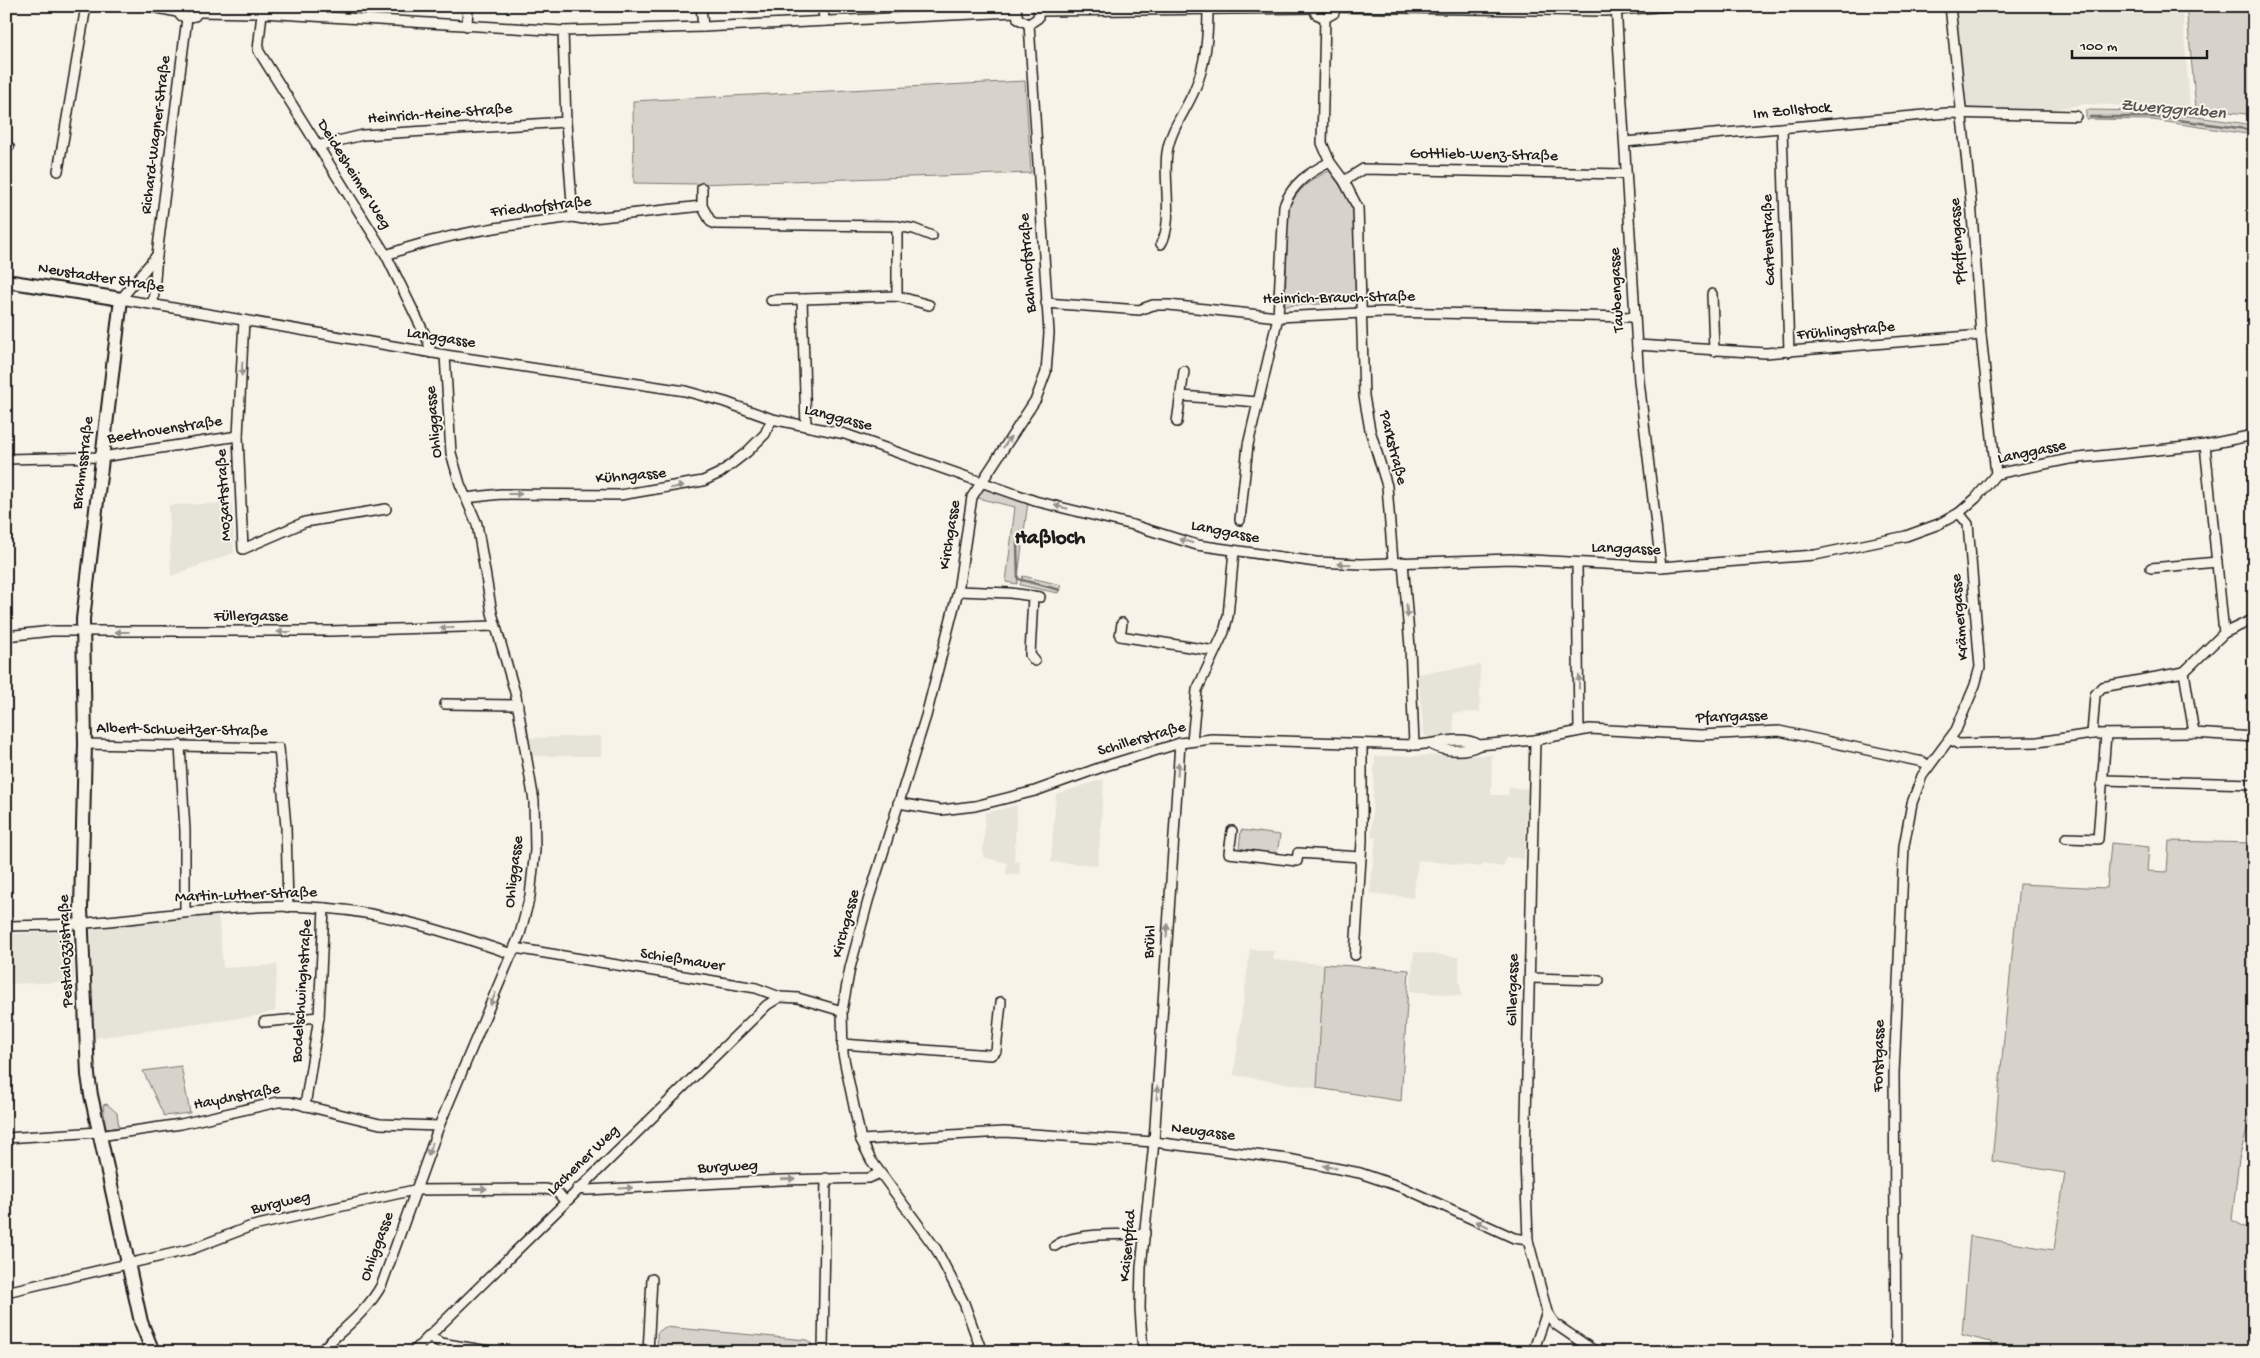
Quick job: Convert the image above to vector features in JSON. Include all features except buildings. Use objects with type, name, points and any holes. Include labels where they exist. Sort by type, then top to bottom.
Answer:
[{"type":"main road","name":"Neustadter Straße","points":[[6,281],[121,299]]},
{"type":"main road","name":"Brahmsstraße","points":[[83,631],[89,559],[121,299]]},
{"type":"main road","name":"Pestalozzistraße","points":[[83,631],[85,744],[82,924],[88,1075],[127,1266],[141,1322],[153,1352]]},
{"type":"street","points":[[58,171],[86,6]]},
{"type":"street","points":[[148,6],[176,9],[187,18],[196,16],[200,9],[242,14],[260,13],[562,31],[703,27],[1016,9],[1021,22],[1028,24],[1036,21],[1039,8],[1314,7],[1319,16],[1325,18],[1334,13],[1335,6],[1617,8],[1669,6]]},
{"type":"street","points":[[235,6],[260,13]]},
{"type":"street","points":[[467,26],[468,6]]},
{"type":"street","points":[[701,6],[703,27]]},
{"type":"street","points":[[823,6],[824,21]]},
{"type":"street","name":"Pfaffengasse","points":[[1950,6],[1963,114],[1980,335],[1996,474]]},
{"type":"street","points":[[1160,244],[1166,232],[1166,154],[1169,142],[1194,92],[1203,67],[1207,44],[1208,8]]},
{"type":"street","name":"Taubengasse","points":[[1617,8],[1636,345],[1662,567]]},
{"type":"street","name":"Deidesheimer Weg","points":[[260,13],[258,50],[386,255],[428,341],[431,352]]},
{"type":"street","name":"Richard-Wagner-Straße","points":[[153,304],[157,255],[187,18]]},
{"type":"street","name":"Parkstraße","points":[[1325,18],[1322,143],[1330,162],[1344,180],[1358,208],[1364,396],[1370,430],[1387,486],[1392,562]]},
{"type":"street","name":"Bahnhofstraße","points":[[980,482],[1030,409],[1042,385],[1048,351],[1028,24]]},
{"type":"street","points":[[562,31],[573,217]]},
{"type":"street","name":"Im Zollstock","points":[[1625,142],[1963,114],[2076,116]]},
{"type":"street","name":"Heinrich-Heine-Straße","points":[[317,146],[363,135],[566,122]]},
{"type":"street","name":"Gartenstraße","points":[[1782,128],[1789,352]]},
{"type":"street","points":[[1240,520],[1248,445],[1278,317],[1284,206],[1289,193],[1299,181],[1330,162]]},
{"type":"street","name":"Gottlieb-Wenz-Straße","points":[[1344,180],[1363,169],[1626,174]]},
{"type":"street","points":[[702,188],[702,206],[711,222],[715,224],[897,226],[914,229],[932,236]]},
{"type":"street","name":"Friedhofstraße","points":[[386,255],[421,243],[472,231],[573,217],[583,219],[702,206]]},
{"type":"street","points":[[897,226],[897,296]]},
{"type":"street","points":[[121,299],[157,255]]},
{"type":"street","points":[[1712,294],[1714,351]]},
{"type":"street","points":[[771,300],[897,296],[930,305]]},
{"type":"street","name":"Neustadter Straße","points":[[121,299],[191,311]]},
{"type":"street","points":[[802,299],[806,426]]},
{"type":"street","name":"Heinrich-Brauch-Straße","points":[[1046,303],[1139,310],[1153,305],[1168,305],[1278,317],[1362,312],[1634,317]]},
{"type":"street","name":"Langgasse","points":[[191,311],[445,355],[685,391],[725,402],[772,419],[860,439],[1034,501],[1133,526],[1197,545],[1340,564],[1511,559],[1662,567],[1816,555],[1906,536],[1959,514],[1976,498],[1996,474],[2069,459],[2205,445],[2254,435]]},
{"type":"street","name":"Mozartstraße","points":[[244,320],[238,436],[243,549],[305,522],[386,509]]},
{"type":"street","name":"Frühlingstraße","points":[[1636,345],[1714,351],[1789,352],[1980,335]]},
{"type":"street","name":"Ohliggasse","points":[[319,1352],[360,1314],[378,1292],[439,1126],[513,951],[530,896],[536,831],[534,801],[518,706],[496,626],[477,524],[454,466],[449,439],[445,355]]},
{"type":"street","points":[[1177,422],[1184,371]]},
{"type":"street","points":[[1182,396],[1258,402]]},
{"type":"street","name":"Kühngasse","points":[[466,498],[501,494],[620,495],[703,482],[720,473],[747,452],[765,434],[772,419]]},
{"type":"street","name":"Beethovenstraße","points":[[6,459],[102,457],[238,436]]},
{"type":"street","points":[[2205,445],[2224,633]]},
{"type":"street","name":"Kirchgasse","points":[[980,482],[972,497],[958,591],[926,716],[854,950],[842,1011],[842,1044],[860,1140],[880,1173],[936,1249],[964,1303],[982,1352]]},
{"type":"street","name":"Krämergasse","points":[[1928,766],[1950,739],[1975,685],[1980,657],[1968,524],[1959,514]]},
{"type":"street","points":[[1192,741],[1197,690],[1224,632],[1228,616],[1234,551]]},
{"type":"street","points":[[1403,562],[1410,647],[1414,745]]},
{"type":"street","points":[[2151,568],[2217,562]]},
{"type":"street","points":[[1577,563],[1579,731]]},
{"type":"street","points":[[958,591],[1037,596],[1030,655],[1035,661]]},
{"type":"street","points":[[2092,734],[2095,696],[2102,687],[2184,672],[2224,633],[2254,619]]},
{"type":"street","points":[[1122,623],[1120,636],[1215,651]]},
{"type":"street","name":"Füllergasse","points":[[6,636],[51,631],[320,632],[496,626]]},
{"type":"street","points":[[2184,672],[2194,733]]},
{"type":"street","points":[[446,704],[518,706]]},
{"type":"street","name":"Pfarrgasse","points":[[1535,740],[1590,729],[1700,735],[1779,731],[1923,762],[1928,766]]},
{"type":"street","points":[[1950,739],[1958,744],[2038,742],[2092,734],[2194,733],[2254,737]]},
{"type":"street","points":[[2066,838],[2098,839],[2104,780],[2106,734]]},
{"type":"street","name":"Schillerstraße","points":[[898,803],[941,810],[975,806],[1035,791],[1096,769],[1180,743],[1212,739],[1414,745],[1472,741],[1480,745],[1535,740]]},
{"type":"street","name":"Gillergasse","points":[[1535,740],[1525,1160],[1528,1240],[1548,1312]]},
{"type":"street","name":"Brühl","points":[[1154,1142],[1180,743]]},
{"type":"street","name":"Albert-Schweitzer-Straße","points":[[85,744],[279,748],[286,827],[288,907]]},
{"type":"street","points":[[1356,955],[1362,856],[1362,744]]},
{"type":"street","points":[[180,745],[185,831],[185,912]]},
{"type":"street","name":"Forstgasse","points":[[1896,1352],[1894,1074],[1903,866],[1912,804],[1922,776],[1928,766]]},
{"type":"street","points":[[2104,780],[2254,784]]},
{"type":"street","points":[[1232,831],[1229,853],[1298,861],[1298,853],[1362,856]]},
{"type":"street","name":"Martin-Luther-Straße","points":[[6,926],[82,924],[185,912],[288,907],[324,908],[381,915],[439,929],[513,951]]},
{"type":"street","name":"Bodelschwinghstraße","points":[[305,1106],[319,1017],[324,908]]},
{"type":"street","name":"Schießmauer","points":[[513,951],[756,988],[780,997],[798,998],[842,1011]]},
{"type":"street","points":[[1530,978],[1599,980]]},
{"type":"street","name":"Lachener Weg","points":[[413,1352],[577,1189],[767,1005],[780,997]]},
{"type":"street","points":[[842,1044],[991,1055],[996,1051],[1001,1002]]},
{"type":"street","points":[[264,1022],[319,1017]]},
{"type":"street","name":"Haydnstraße","points":[[6,1138],[99,1134],[181,1124],[278,1102],[305,1106],[380,1124],[439,1126]]},
{"type":"street","name":"Neugasse","points":[[860,1140],[1004,1132],[1154,1142],[1288,1159],[1360,1173],[1404,1188],[1514,1238],[1528,1240]]},
{"type":"street","name":"Kaiserpfad","points":[[1143,1352],[1140,1288],[1154,1142]]},
{"type":"street","name":"Burgweg","points":[[577,1189],[826,1178],[869,1178],[880,1173]]},
{"type":"street","points":[[823,1352],[826,1178]]},
{"type":"street","name":"Burgweg","points":[[6,1292],[127,1266],[192,1249],[249,1227],[414,1190],[546,1189],[557,1192],[565,1201]]},
{"type":"street","points":[[1055,1246],[1063,1241],[1076,1238],[1145,1234]]},
{"type":"street","points":[[648,1352],[652,1279]]},
{"type":"street","points":[[1532,1352],[1548,1312]]},
{"type":"street","points":[[1548,1312],[1555,1324],[1596,1352]]},
{"type":"street","points":[[428,1336],[441,1343],[494,1352]]},
{"type":"shaded area","points":[[292,6],[346,6],[346,12],[294,8]]},
{"type":"shaded area","points":[[1955,6],[2182,6],[2190,108],[2084,104],[2049,110],[1964,109]]},
{"type":"shaded area","points":[[2186,6],[2254,6],[2254,115],[2196,108]]},
{"type":"shaded area","points":[[1025,81],[1031,173],[698,184],[634,183],[633,101]]},
{"type":"shaded area","points":[[2086,110],[2153,111],[2241,123],[2254,126],[2254,135],[2153,120],[2086,119]]},
{"type":"shaded area","points":[[1329,171],[1349,200],[1355,221],[1357,244],[1355,302],[1285,306],[1288,210],[1304,186]]},
{"type":"shaded area","points":[[981,486],[1028,502],[1017,584],[1006,582],[1015,507],[977,498]]},
{"type":"shaded area","points":[[232,503],[234,553],[171,576],[169,505]]},
{"type":"shaded area","points":[[1023,576],[1061,585],[1058,593],[1020,585]]},
{"type":"shaded area","points":[[1480,665],[1480,712],[1453,713],[1454,737],[1427,737],[1424,734],[1418,674]]},
{"type":"shaded area","points":[[601,736],[601,756],[531,756],[528,738]]},
{"type":"shaded area","points":[[1492,755],[1491,795],[1508,795],[1509,788],[1528,789],[1524,859],[1506,857],[1503,867],[1483,864],[1481,867],[1418,860],[1413,898],[1370,893],[1376,838],[1371,837],[1375,756]]},
{"type":"shaded area","points":[[1104,779],[1098,865],[1051,862],[1056,794]]},
{"type":"shaded area","points":[[1017,805],[1014,861],[1020,862],[1019,875],[1006,874],[1007,863],[983,857],[985,813]]},
{"type":"shaded area","points":[[1241,830],[1280,835],[1277,854],[1239,849]]},
{"type":"shaded area","points":[[2169,841],[2254,843],[2254,1107],[2239,1158],[2232,1220],[2254,1232],[2254,1352],[1991,1352],[1991,1342],[1962,1335],[1970,1236],[2054,1250],[2065,1173],[1992,1161],[2019,884],[2107,888],[2111,843],[2149,847],[2147,871],[2167,872]]},
{"type":"shaded area","points":[[218,913],[223,968],[277,965],[275,1011],[256,1016],[94,1038],[91,925]]},
{"type":"shaded area","points":[[68,932],[72,936],[74,982],[6,984],[6,934]]},
{"type":"shaded area","points":[[1250,949],[1274,951],[1273,960],[1324,964],[1317,1088],[1234,1075]]},
{"type":"shaded area","points":[[1414,952],[1459,957],[1459,979],[1462,996],[1410,991]]},
{"type":"shaded area","points":[[1324,964],[1409,970],[1401,1101],[1317,1088]]},
{"type":"shaded area","points":[[181,1066],[190,1113],[164,1116],[143,1071]]},
{"type":"shaded area","points":[[107,1104],[117,1113],[119,1127],[106,1129],[103,1105]]},
{"type":"shaded area","points":[[665,1327],[807,1340],[812,1344],[812,1352],[658,1352],[657,1333]]},
{"type":"waterway","name":"Zwerggraben","points":[[2090,117],[2155,117],[2254,130]]},
{"type":"waterway","points":[[1017,543],[1018,579],[1060,590]]},
{"type":"district","name":"Haßloch","points":[[1050,539]]}]
